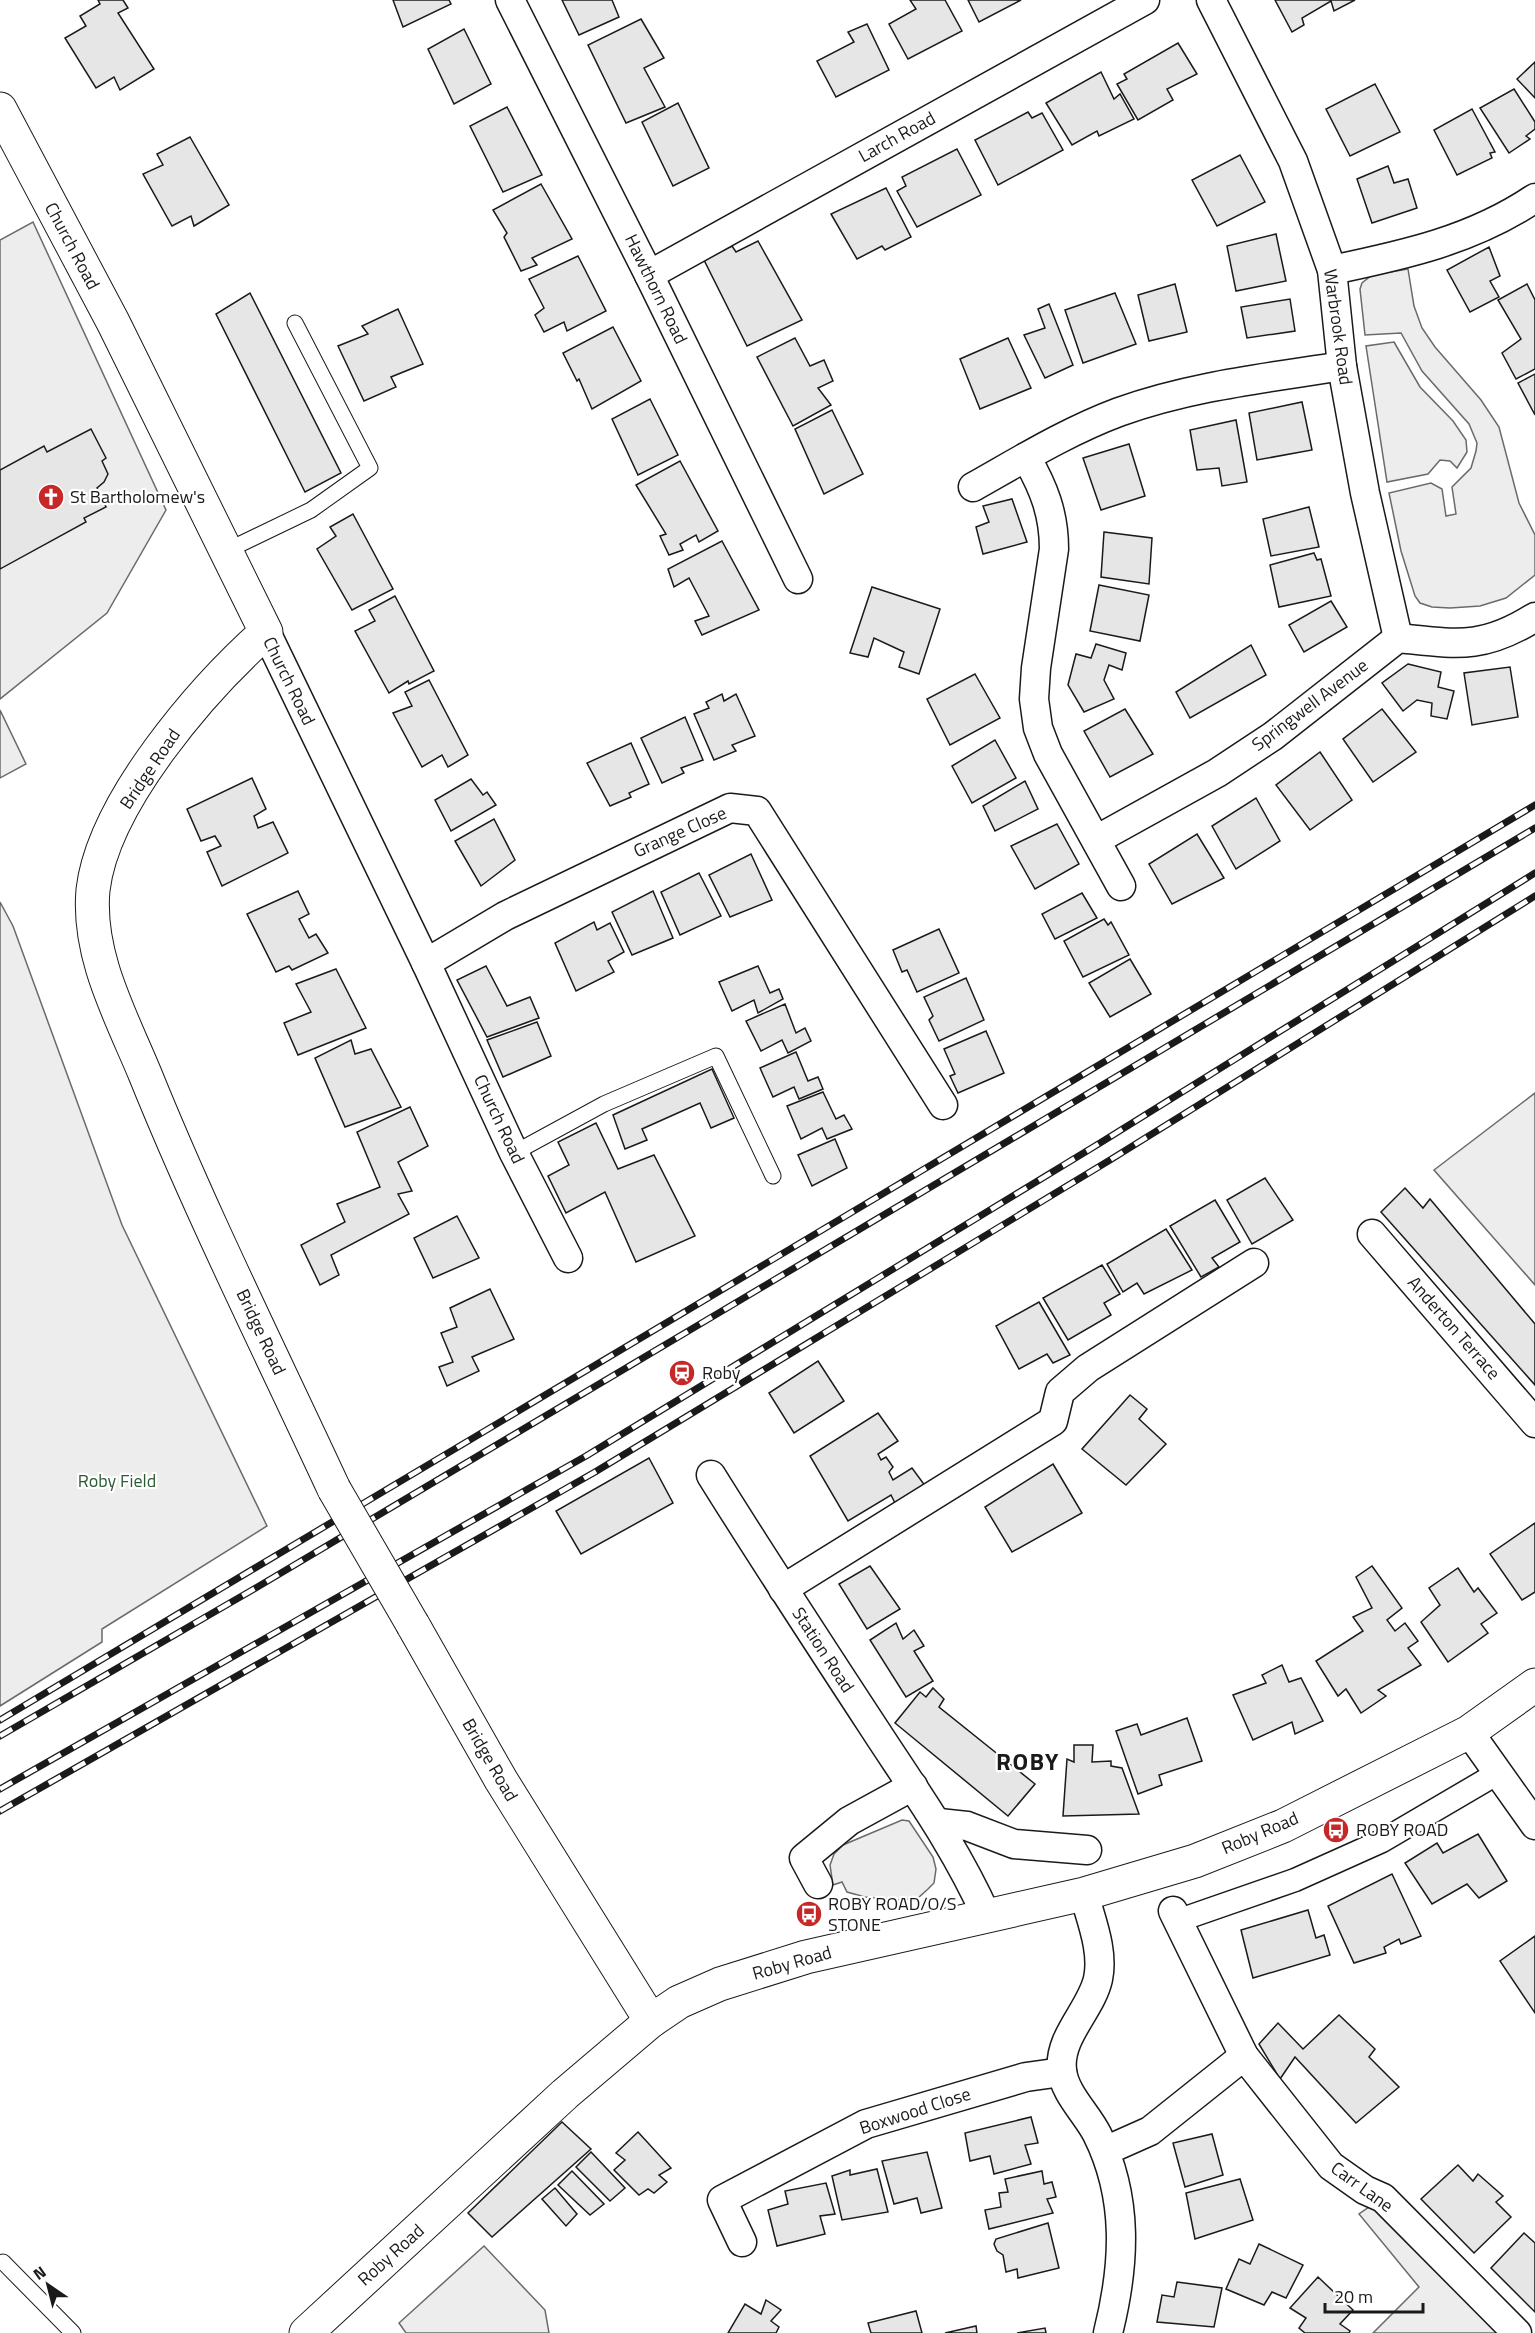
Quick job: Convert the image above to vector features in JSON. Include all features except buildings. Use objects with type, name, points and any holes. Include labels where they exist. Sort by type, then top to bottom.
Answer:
[{"type":"street","name":"Hawthorn Road","points":[[510,0],[649,275],[798,579]]},
{"type":"street","name":"Larch Road","points":[[649,275],[1144,0]]},
{"type":"street","name":"Warbrook Road","points":[[1211,0],[1293,161],[1332,270],[1342,366],[1365,493],[1398,638]]},
{"type":"street","name":"Church Road","points":[[0,110],[113,322],[426,963],[514,1153],[568,1258]]},
{"type":"street","points":[[1332,270],[1447,243],[1486,226],[1535,198]]},
{"type":"street","points":[[973,487],[1077,429],[1156,400],[1194,390],[1342,366]]},
{"type":"street","points":[[1026,458],[1041,483],[1054,525],[1054,549],[1034,699],[1038,728],[1048,754],[1121,886]]},
{"type":"street","points":[[1398,638],[1448,643],[1480,642],[1505,635],[1535,617]]},
{"type":"street","name":"Bridge Road","points":[[266,632],[187,716],[127,797],[99,864],[94,887],[93,926],[103,972],[170,1135],[334,1489],[501,1780],[651,2021]]},
{"type":"street","name":"Springwell Avenue","points":[[1096,840],[1217,773],[1273,736],[1398,638]]},
{"type":"street","name":"Grange Close","points":[[426,963],[505,916],[730,808],[757,811],[943,1105]]},
{"type":"street","name":"Anderton Terrace","points":[[1372,1234],[1535,1423]]},
{"type":"street","points":[[783,1589],[1053,1421],[1060,1392],[1088,1368],[1254,1263]]},
{"type":"street","name":"Station Road","points":[[711,1475],[783,1589],[939,1823],[965,1868],[986,1915]]},
{"type":"street","name":"Roby Road","points":[[306,2333],[565,2094],[651,2021],[680,2002],[720,1984],[806,1957],[1084,1894],[1195,1861],[1283,1826],[1469,1732],[1535,1685]]},
{"type":"street","points":[[1469,1732],[1535,1825]]},
{"type":"street","points":[[1175,1916],[1295,1880],[1382,1841],[1498,1773]]},
{"type":"street","points":[[818,1884],[804,1858],[849,1821],[913,1786]]},
{"type":"street","points":[[939,1823],[967,1826],[1014,1844],[1087,1851]]},
{"type":"street","points":[[1084,1894],[1098,1949],[1099,1978],[1088,2005],[1063,2052],[1062,2072],[1106,2151],[1119,2198],[1123,2245],[1118,2293],[1108,2333]]},
{"type":"street","name":"Carr Lane","points":[[1175,1916],[1244,2056],[1331,2166],[1365,2190],[1383,2198],[1517,2333]]},
{"type":"street","points":[[1106,2151],[1150,2131],[1244,2056]]},
{"type":"street","name":"Boxwood Close","points":[[742,2241],[722,2200],[783,2167],[866,2124],[1026,2077],[1062,2072]]},
{"type":"lane","points":[[226,551],[311,510],[370,468],[295,323]]},
{"type":"lane","points":[[514,1153],[604,1104],[716,1056],[773,1176]]},
{"type":"lane","points":[[3,2262],[73,2333]]},
{"type":"shaded area","points":[[33,222],[166,510],[107,613],[0,699],[0,240]]},
{"type":"shaded area","points":[[1408,269],[1414,306],[1422,328],[1435,347],[1481,400],[1499,427],[1519,503],[1535,535],[1535,575],[1506,598],[1480,606],[1450,608],[1432,607],[1420,603],[1415,596],[1401,551],[1389,493],[1431,483],[1442,489],[1446,516],[1456,514],[1452,487],[1471,468],[1477,443],[1469,424],[1422,371],[1401,333],[1365,335],[1360,289],[1362,283],[1372,275]]},
{"type":"shaded area","points":[[1394,342],[1420,387],[1453,421],[1466,440],[1467,452],[1457,468],[1450,461],[1440,460],[1428,474],[1387,482],[1366,346]]},
{"type":"shaded area","points":[[0,710],[26,764],[0,778]]},
{"type":"shaded area","name":"Roby Field","points":[[0,902],[13,926],[122,1225],[267,1526],[102,1629],[102,1642],[0,1706]]},
{"type":"shaded area","points":[[1535,1093],[1535,1285],[1434,1170]]},
{"type":"shaded area","points":[[902,1820],[909,1821],[933,1857],[936,1869],[934,1883],[928,1889],[918,1898],[901,1900],[865,1897],[847,1892],[842,1882],[833,1885],[830,1865],[834,1854],[843,1845]]},
{"type":"shaded area","points":[[1372,2205],[1498,2333],[1373,2333],[1419,2287],[1359,2214]]},
{"type":"shaded area","points":[[484,2246],[545,2310],[549,2333],[406,2333],[399,2323]]},
{"type":"railway","points":[[0,1720],[1535,805]]},
{"type":"railway","points":[[0,1736],[254,1589],[1535,828]]},
{"type":"railway","points":[[0,1789],[586,1456],[1100,1143],[1535,873]]},
{"type":"railway","points":[[0,1811],[595,1472],[1110,1160],[1535,896]]},
{"type":"place","name":"St Bartholomew's","points":[[51,497]]},
{"type":"place","name":"Roby","points":[[682,1373]]},
{"type":"place","name":"ROBY ROAD","points":[[1336,1830]]},
{"type":"place","name":"ROBY ROAD/O/S STONE","points":[[809,1914]]},
{"type":"district","name":"ROBY","points":[[1028,1762]]}]
